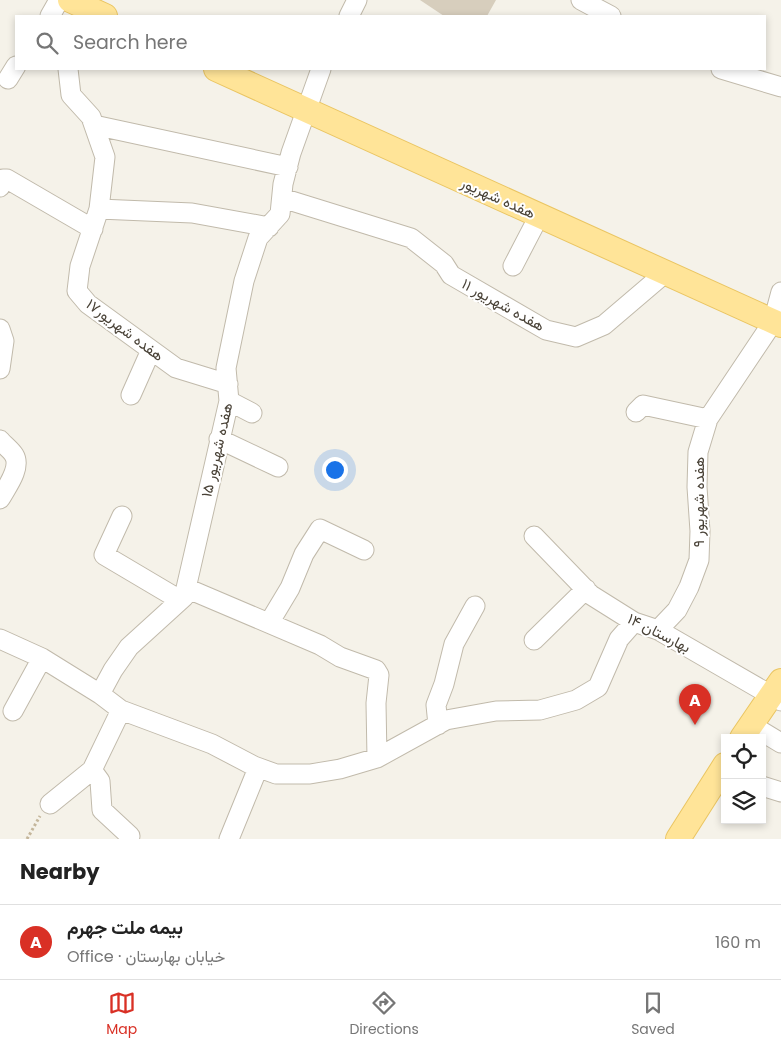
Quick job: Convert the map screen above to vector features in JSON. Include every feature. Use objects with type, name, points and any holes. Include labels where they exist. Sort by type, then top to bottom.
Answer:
[{"type":"main road","points":[[70,0],[103,15]]},
{"type":"main road","name":"هفده شهریور","points":[[218,70],[777,323]]},
{"type":"main road","points":[[747,731],[778,693]]},
{"type":"main road","points":[[678,839],[721,774]]},
{"type":"street","points":[[51,15],[60,0]]},
{"type":"street","points":[[60,0],[61,15]]},
{"type":"street","points":[[350,15],[357,0]]},
{"type":"street","points":[[587,1],[609,15]]},
{"type":"street","name":"هفده شهریور۱۷","points":[[68,70],[71,95],[91,117],[105,157],[100,209],[80,266],[77,291],[88,304],[176,368],[228,393],[252,413]]},
{"type":"street","name":"هفده شهریور ۱۵","points":[[183,594],[228,393],[226,368],[244,281],[258,238],[280,214],[288,167],[322,70]]},
{"type":"street","points":[[724,70],[781,87]]},
{"type":"street","points":[[94,124],[288,167]]},
{"type":"street","points":[[0,187],[4,179],[7,179],[93,229]]},
{"type":"street","name":"هفده شهریور ۱۱","points":[[282,198],[411,238],[444,264],[451,275],[546,330],[576,337],[604,325],[665,273]]},
{"type":"street","points":[[100,209],[192,214],[269,228]]},
{"type":"street","points":[[513,266],[539,216]]},
{"type":"street","name":"هفده شهریور ۹","points":[[658,630],[678,610],[689,588],[699,560],[698,452],[708,419],[777,323],[781,292]]},
{"type":"street","points":[[0,329],[4,341],[0,369]]},
{"type":"street","points":[[131,395],[151,350]]},
{"type":"street","points":[[636,412],[643,405],[708,419]]},
{"type":"street","points":[[219,439],[278,467]]},
{"type":"street","points":[[0,440],[15,455],[16,462],[14,473],[0,499]]},
{"type":"street","points":[[122,516],[104,555],[183,594],[269,623],[320,645],[340,657],[379,672],[376,703],[378,758]]},
{"type":"street","points":[[269,623],[290,588],[304,554],[320,528],[364,550]]},
{"type":"street","name":"بهارستان ۱۴","points":[[534,536],[590,595],[634,622],[658,630],[778,693]]},
{"type":"street","points":[[534,640],[586,589]]},
{"type":"street","points":[[50,804],[92,770],[111,703],[113,670],[129,647],[183,594]]},
{"type":"street","points":[[438,725],[436,705],[444,684],[454,644],[475,606]]},
{"type":"street","points":[[0,639],[42,658],[111,703],[212,744],[258,768],[276,774],[310,774],[340,769],[378,758],[446,720],[496,711],[540,710],[576,700],[598,687],[619,639],[634,622]]},
{"type":"street","points":[[13,712],[42,658]]},
{"type":"street","points":[[747,731],[781,743]]},
{"type":"street","points":[[229,839],[258,768]]},
{"type":"street","points":[[92,770],[100,781],[102,810],[130,836]]},
{"type":"street","points":[[766,787],[781,792]]},
{"type":"path","points":[[26,839],[50,804]]},
{"type":"building","points":[[420,0],[496,0],[488,15],[442,15]]},
{"type":"place","name":"بیمه ملت جهرم","points":[[695,725]]}]
